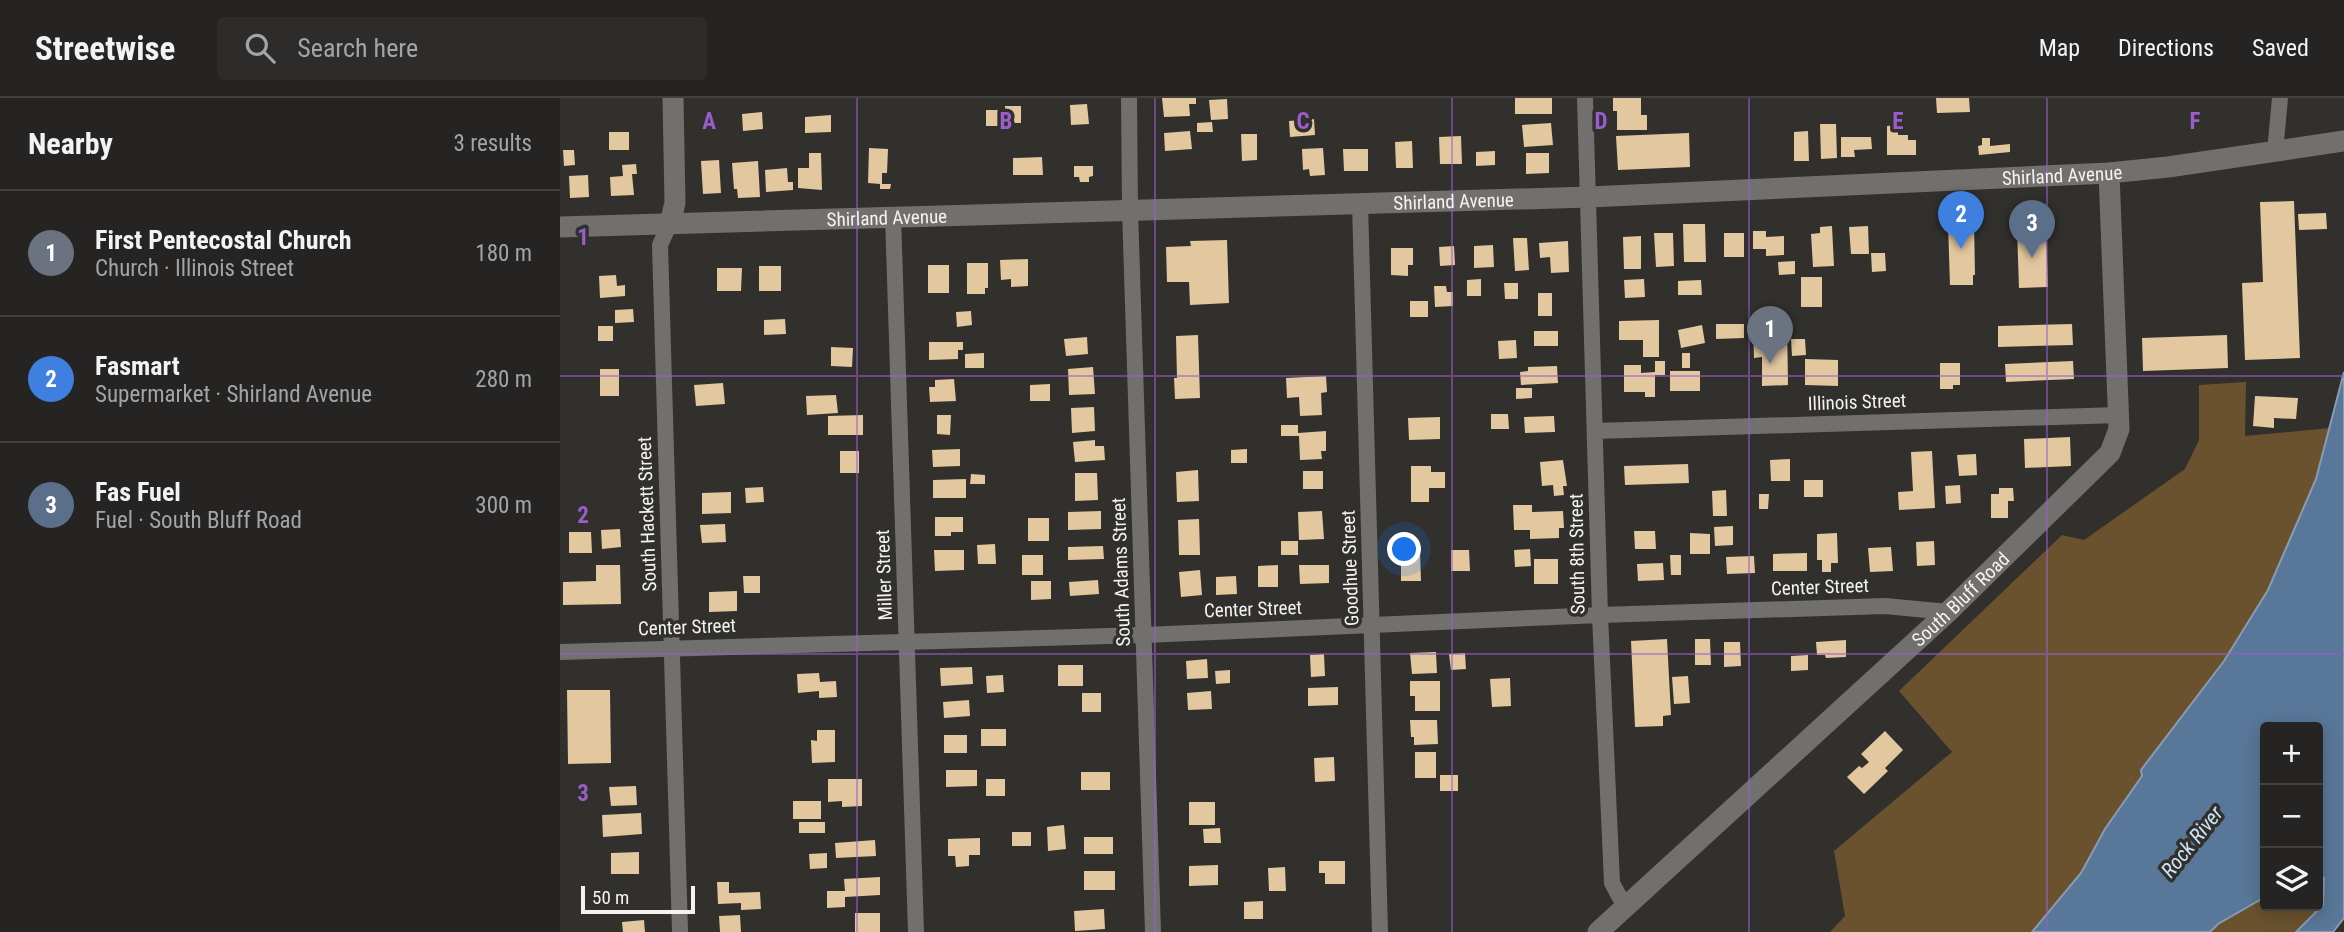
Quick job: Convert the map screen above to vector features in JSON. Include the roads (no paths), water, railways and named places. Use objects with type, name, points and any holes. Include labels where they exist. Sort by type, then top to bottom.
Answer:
[{"type":"street","points":[[670,223],[675,203],[673,98]]},
{"type":"street","name":"South Adams Street","points":[[1129,98],[1130,210],[1153,932]]},
{"type":"street","name":"South 8th Street","points":[[1585,98],[1600,615],[1612,883],[1625,907]]},
{"type":"street","points":[[2275,152],[2280,98]]},
{"type":"street","name":"Shirland Avenue","points":[[560,227],[1589,197],[2109,173],[2344,141]]},
{"type":"street","name":"South Bluff Road","points":[[1598,932],[1948,612],[2101,463],[2115,444],[2119,415],[2109,173]]},
{"type":"street","name":"Goodhue Street","points":[[1360,203],[1380,932]]},
{"type":"street","name":"Miller Street","points":[[893,216],[916,932]]},
{"type":"street","name":"South Hackett Street","points":[[670,223],[660,245],[680,932]]},
{"type":"street","name":"Illinois Street","points":[[1595,430],[2119,415]]},
{"type":"street","name":"Center Street","points":[[560,652],[1144,635],[1600,615],[1885,606],[1948,612]]},
{"type":"water","name":"Rock River","points":[[2344,372],[2344,918],[2333,932],[2296,932],[2317,911],[2323,911],[2323,722],[2260,722],[2260,900],[2218,924],[2210,932],[2032,932],[2081,873],[2105,829],[2142,776],[2141,770],[2224,661],[2268,590],[2316,479]]},
{"type":"place","name":"Fasmart","points":[[1961,249]]},
{"type":"place","name":"Fas Fuel","points":[[2032,258]]},
{"type":"place","name":"First Pentecostal Church","points":[[1770,364]]}]
